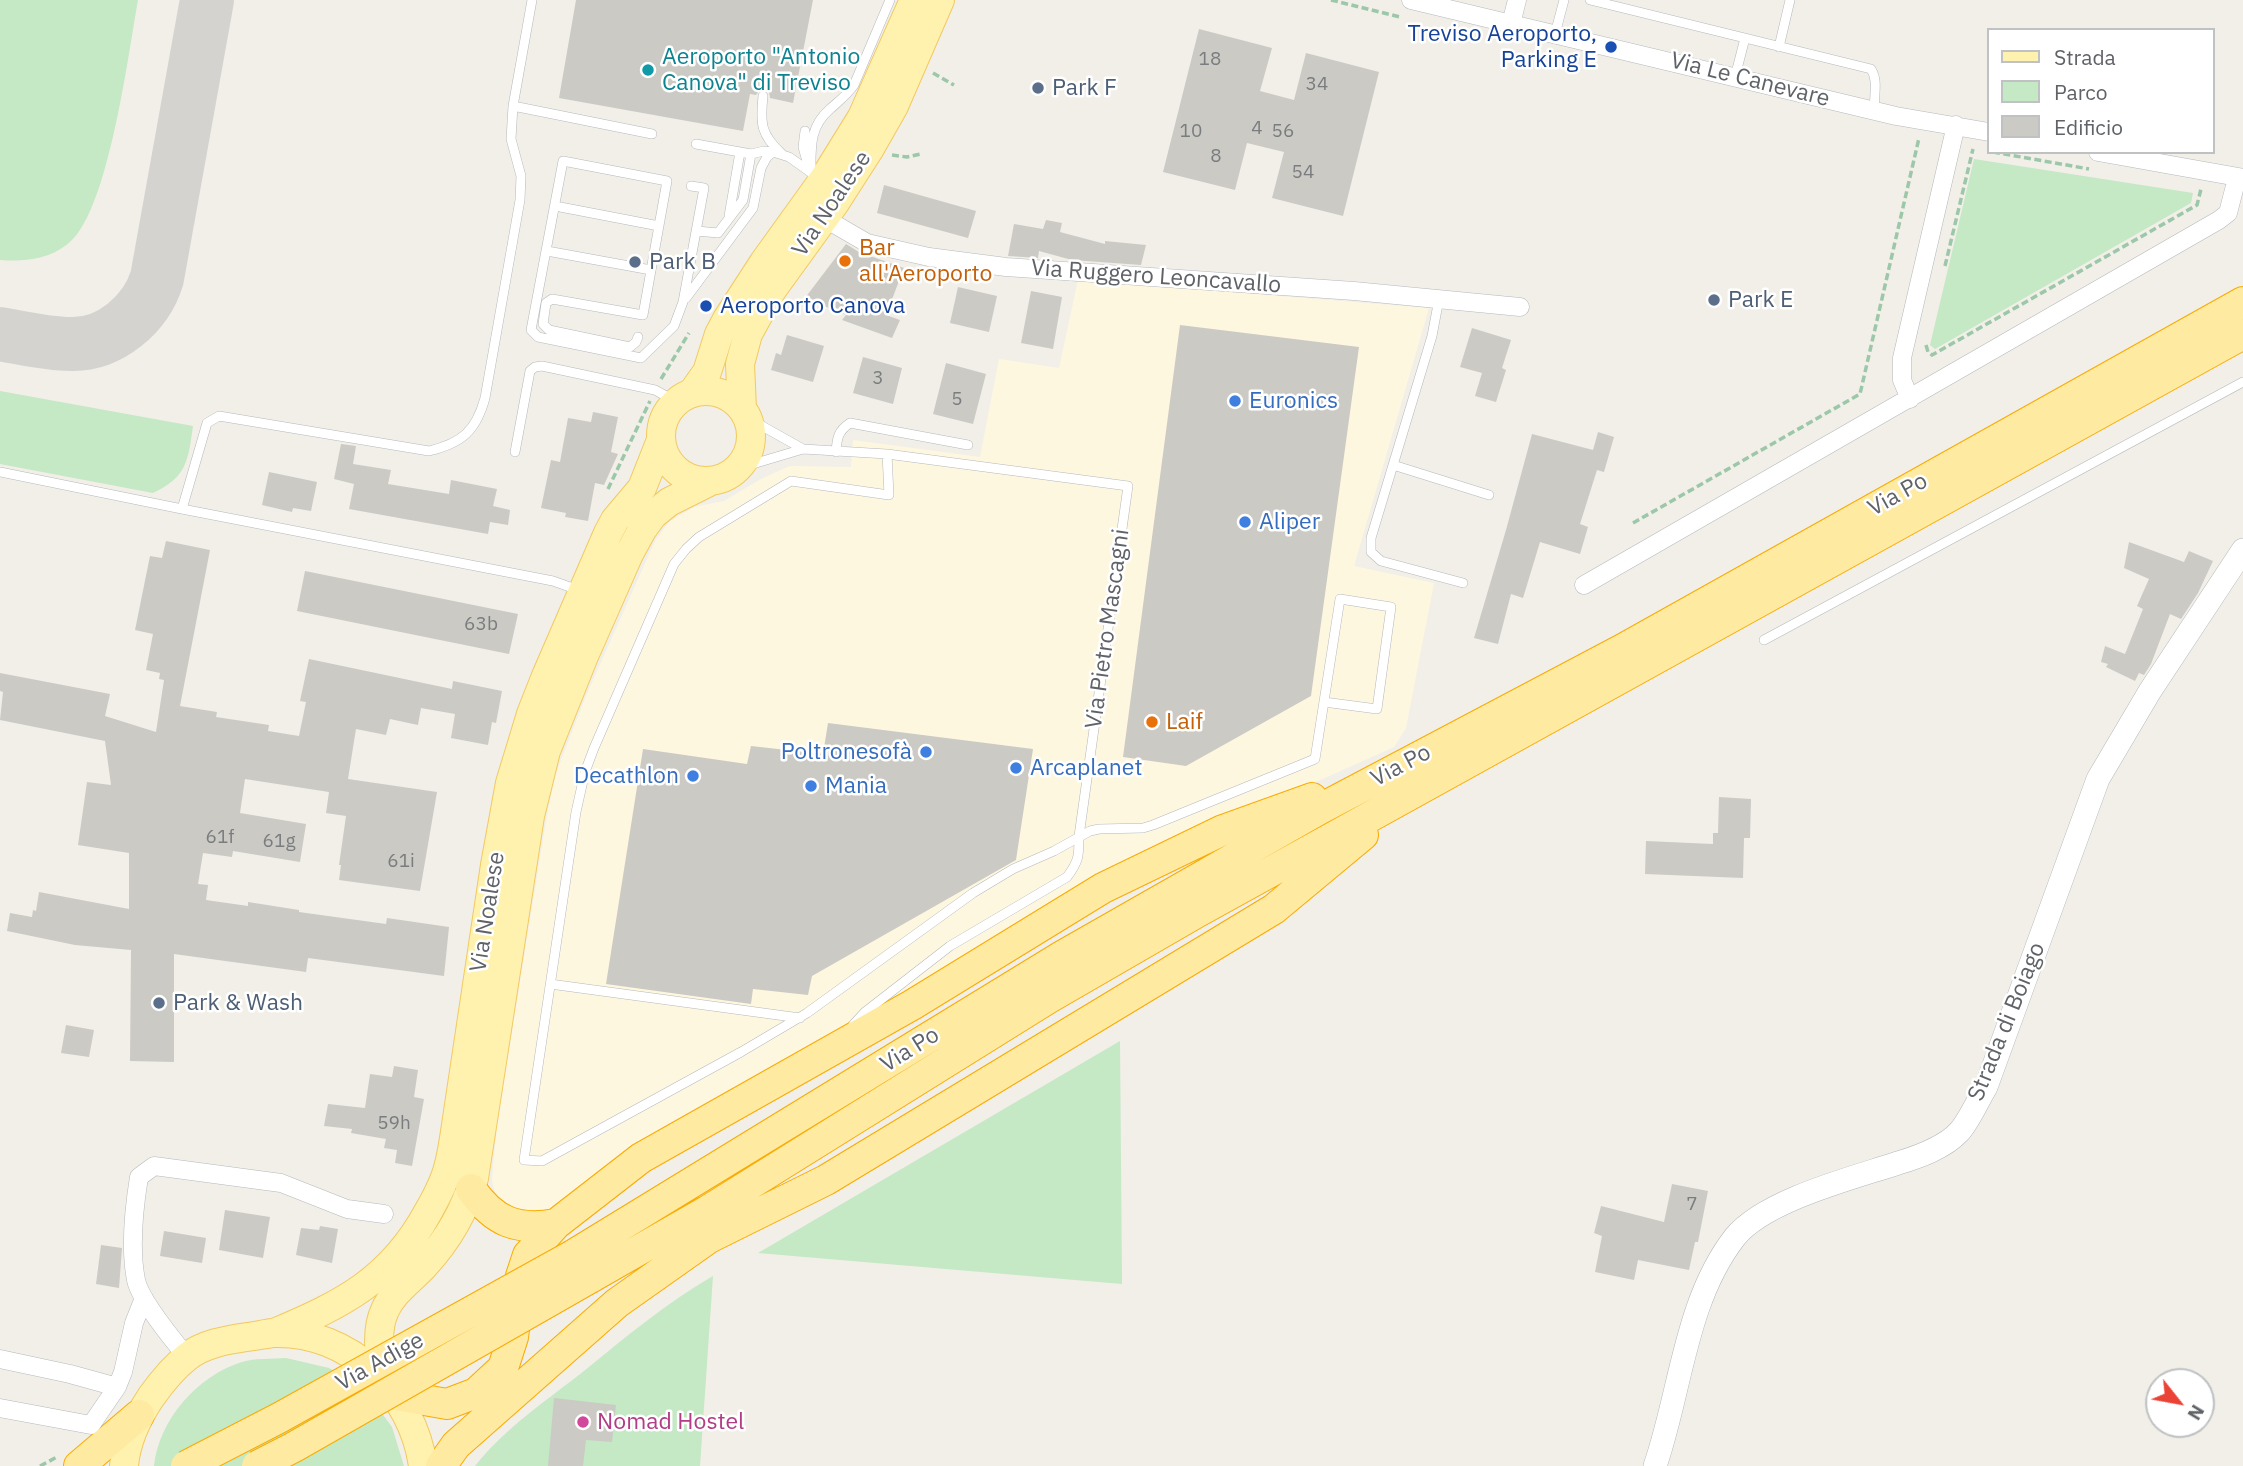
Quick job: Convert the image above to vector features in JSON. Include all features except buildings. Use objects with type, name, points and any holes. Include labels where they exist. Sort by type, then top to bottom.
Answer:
[{"type":"highway","name":"Via Po","points":[[1412,776],[1621,650],[2243,302]]},
{"type":"highway","name":"Via Po","points":[[581,1267],[1062,956],[1412,776],[2243,334]]},
{"type":"highway","points":[[389,1387],[447,1404],[476,1393],[503,1368],[513,1337],[521,1276],[528,1255],[556,1224],[657,1148],[912,1005],[1103,888],[1223,830],[1412,776]]},
{"type":"highway","points":[[441,1466],[456,1446],[617,1303],[709,1238],[825,1180],[1274,909],[1412,776]]},
{"type":"highway","points":[[471,1189],[482,1205],[514,1225],[539,1227],[556,1224]]},
{"type":"highway","name":"Via Adige","points":[[186,1466],[581,1267]]},
{"type":"highway","name":"Via Adige","points":[[257,1466],[294,1447],[581,1267]]},
{"type":"highway","points":[[79,1466],[139,1415]]},
{"type":"main road","name":"Via Noalese","points":[[744,413],[740,364],[746,338],[867,107],[914,0]]},
{"type":"main road","name":"Via Noalese","points":[[669,395],[709,367],[719,334],[764,262],[819,196],[869,150],[894,106],[940,0]]},
{"type":"main road","points":[[705,391],[719,393],[732,399],[744,413],[750,428],[748,450],[736,469],[724,477],[711,481],[696,480],[683,475],[668,460],[661,440],[661,428],[669,395],[705,391]]},
{"type":"main road","name":"Via Noalese","points":[[274,1333],[344,1301],[382,1273],[417,1231],[443,1184],[456,1125],[510,783],[531,713],[583,592],[615,520],[642,488],[661,440]]},
{"type":"main road","name":"Via Noalese","points":[[389,1387],[379,1353],[384,1312],[392,1297],[426,1264],[453,1229],[471,1189],[530,816],[546,751],[584,656],[642,530],[653,515],[669,502],[711,481]]},
{"type":"main road","name":"Via Noalese","points":[[124,1466],[125,1453],[139,1415],[160,1385],[187,1357],[209,1345],[274,1333],[305,1336],[333,1345],[360,1360],[389,1387],[411,1420],[424,1466]]},
{"type":"street","name":"Via Le Canevare","points":[[1410,0],[1896,116],[1988,132]]},
{"type":"street","points":[[1511,24],[1517,0]]},
{"type":"street","points":[[1910,398],[1902,380],[1902,358],[1956,125]]},
{"type":"street","points":[[1584,585],[2219,220],[2228,213],[2240,178],[2109,154]]},
{"type":"street","name":"Via Ruggero Leoncavallo","points":[[819,196],[867,243],[929,257],[1059,272],[1198,279],[1439,297],[1520,307]]},
{"type":"street","name":"Strada di Boiago","points":[[1654,1466],[1676,1394],[1699,1300],[1723,1253],[1737,1234],[1755,1219],[1806,1193],[1927,1154],[1959,1132],[1986,1087],[2098,779],[2150,691],[2243,550]]},
{"type":"street","points":[[187,1357],[136,1282],[135,1201],[139,1177],[154,1166],[281,1183],[347,1209],[384,1214]]},
{"type":"street","points":[[0,1408],[91,1425],[124,1372],[134,1323],[144,1297]]},
{"type":"street","points":[[0,1359],[117,1387]]},
{"type":"lane","points":[[181,509],[204,429],[207,423],[219,416],[429,452],[462,439],[473,426],[485,398],[520,200],[521,176],[512,139],[513,106],[532,0]]},
{"type":"lane","points":[[819,196],[811,140],[813,131],[826,112],[850,90],[890,0]]},
{"type":"lane","points":[[1555,34],[1564,0]]},
{"type":"lane","points":[[1590,0],[1871,69],[1877,78],[1873,99],[1875,110]]},
{"type":"lane","points":[[1779,47],[1790,0]]},
{"type":"lane","points":[[1735,76],[1745,38]]},
{"type":"lane","points":[[763,96],[761,114],[766,137],[783,156]]},
{"type":"lane","points":[[513,106],[652,134]]},
{"type":"lane","points":[[805,131],[803,147],[819,196]]},
{"type":"lane","points":[[696,144],[751,154],[773,152],[794,160],[819,196]]},
{"type":"lane","points":[[728,220],[740,152]]},
{"type":"lane","points":[[683,302],[753,208],[761,168],[773,152]]},
{"type":"lane","points":[[697,231],[718,233],[743,200],[751,154]]},
{"type":"lane","points":[[638,337],[633,346],[629,347],[549,330],[543,324],[546,303],[552,299],[643,315],[667,181],[563,161],[531,326],[534,335],[641,358],[674,326],[683,302],[704,188],[691,186]]},
{"type":"lane","points":[[555,206],[659,226]]},
{"type":"lane","points":[[547,251],[651,271]]},
{"type":"lane","points":[[1439,297],[1432,336],[1371,538],[1371,552],[1381,561],[1463,583]]},
{"type":"lane","points":[[515,453],[530,371],[535,367],[542,366],[648,387],[669,395]]},
{"type":"lane","points":[[1764,640],[2243,382]]},
{"type":"lane","name":"Via Pietro Mascagni","points":[[744,413],[803,449]]},
{"type":"lane","points":[[836,452],[837,437],[842,428],[850,423],[968,445]]},
{"type":"lane","name":"Via Pietro Mascagni","points":[[736,469],[803,449],[887,454],[1128,486],[1079,836],[1079,857],[1067,877],[950,946],[865,1012],[818,1059]]},
{"type":"lane","points":[[887,454],[889,495],[791,481],[699,537],[674,564],[585,772],[576,812],[524,1160],[542,1161],[800,1018],[973,893],[1013,869],[1079,836],[1099,829],[1143,828],[1153,825],[1315,759],[1340,599],[1391,607],[1377,709],[1324,702]]},
{"type":"lane","points":[[1393,465],[1489,495]]},
{"type":"lane","points":[[0,472],[553,581],[583,592]]},
{"type":"lane","points":[[550,984],[800,1018]]},
{"type":"path","points":[[928,71],[954,85]]},
{"type":"path","points":[[1633,523],[1860,394],[1919,138]]},
{"type":"path","points":[[1942,278],[1973,149]]},
{"type":"path","points":[[889,154],[902,158],[921,154]]},
{"type":"path","points":[[1926,343],[1928,352],[1932,355],[2197,205],[2201,189]]},
{"type":"path","points":[[606,492],[669,395],[689,333]]},
{"type":"shaded area","points":[[1078,280],[1429,308],[1354,566],[1434,583],[1406,728],[1394,747],[1126,867],[661,1128],[574,1212],[520,1217],[497,1200],[492,1180],[497,1124],[547,815],[556,773],[586,696],[655,541],[670,521],[694,507],[724,501],[761,479],[790,466],[851,467],[853,440],[980,457],[999,359],[1059,368]]},
{"type":"green space","points":[[0,0],[138,0],[115,128],[96,196],[84,223],[71,241],[55,252],[28,260],[0,260]]},
{"type":"green space","points":[[1974,159],[2193,193],[2191,203],[1935,349],[1930,345]]},
{"type":"green space","points":[[0,391],[193,426],[184,467],[173,481],[153,493],[0,464]]},
{"type":"green space","points":[[1120,1041],[1122,1284],[758,1253]]},
{"type":"green space","points":[[713,1276],[700,1466],[475,1466],[486,1452],[526,1416],[679,1297]]},
{"type":"green space","points":[[286,1358],[329,1368],[366,1392],[392,1427],[404,1466],[154,1466],[157,1449],[172,1417],[196,1389],[210,1378],[242,1362]]},
{"type":"taxiway","points":[[0,334],[53,343],[85,343],[112,333],[124,325],[144,304],[157,278],[207,0]]},
{"type":"place","name":"Treviso Aeroporto, Parking E","points":[[1611,47]]},
{"type":"place","name":"Aeroporto \"Antonio Canova\" di Treviso","points":[[648,70]]},
{"type":"place","name":"Park F","points":[[1038,88]]},
{"type":"place","name":"Bar all'Aeroporto","points":[[845,261]]},
{"type":"place","name":"Park B","points":[[635,262]]},
{"type":"place","name":"Park E","points":[[1714,300]]},
{"type":"place","name":"Aeroporto Canova","points":[[706,306]]},
{"type":"place","name":"Euronics","points":[[1235,401]]},
{"type":"place","name":"Aliper","points":[[1245,522]]},
{"type":"place","name":"Laif","points":[[1152,722]]},
{"type":"place","name":"Poltronesofà","points":[[926,752]]},
{"type":"place","name":"Arcaplanet","points":[[1016,768]]},
{"type":"place","name":"Decathlon","points":[[693,776]]},
{"type":"place","name":"Mania","points":[[811,786]]},
{"type":"place","name":"Park & Wash","points":[[159,1003]]},
{"type":"place","name":"Nomad Hostel","points":[[583,1422]]}]
